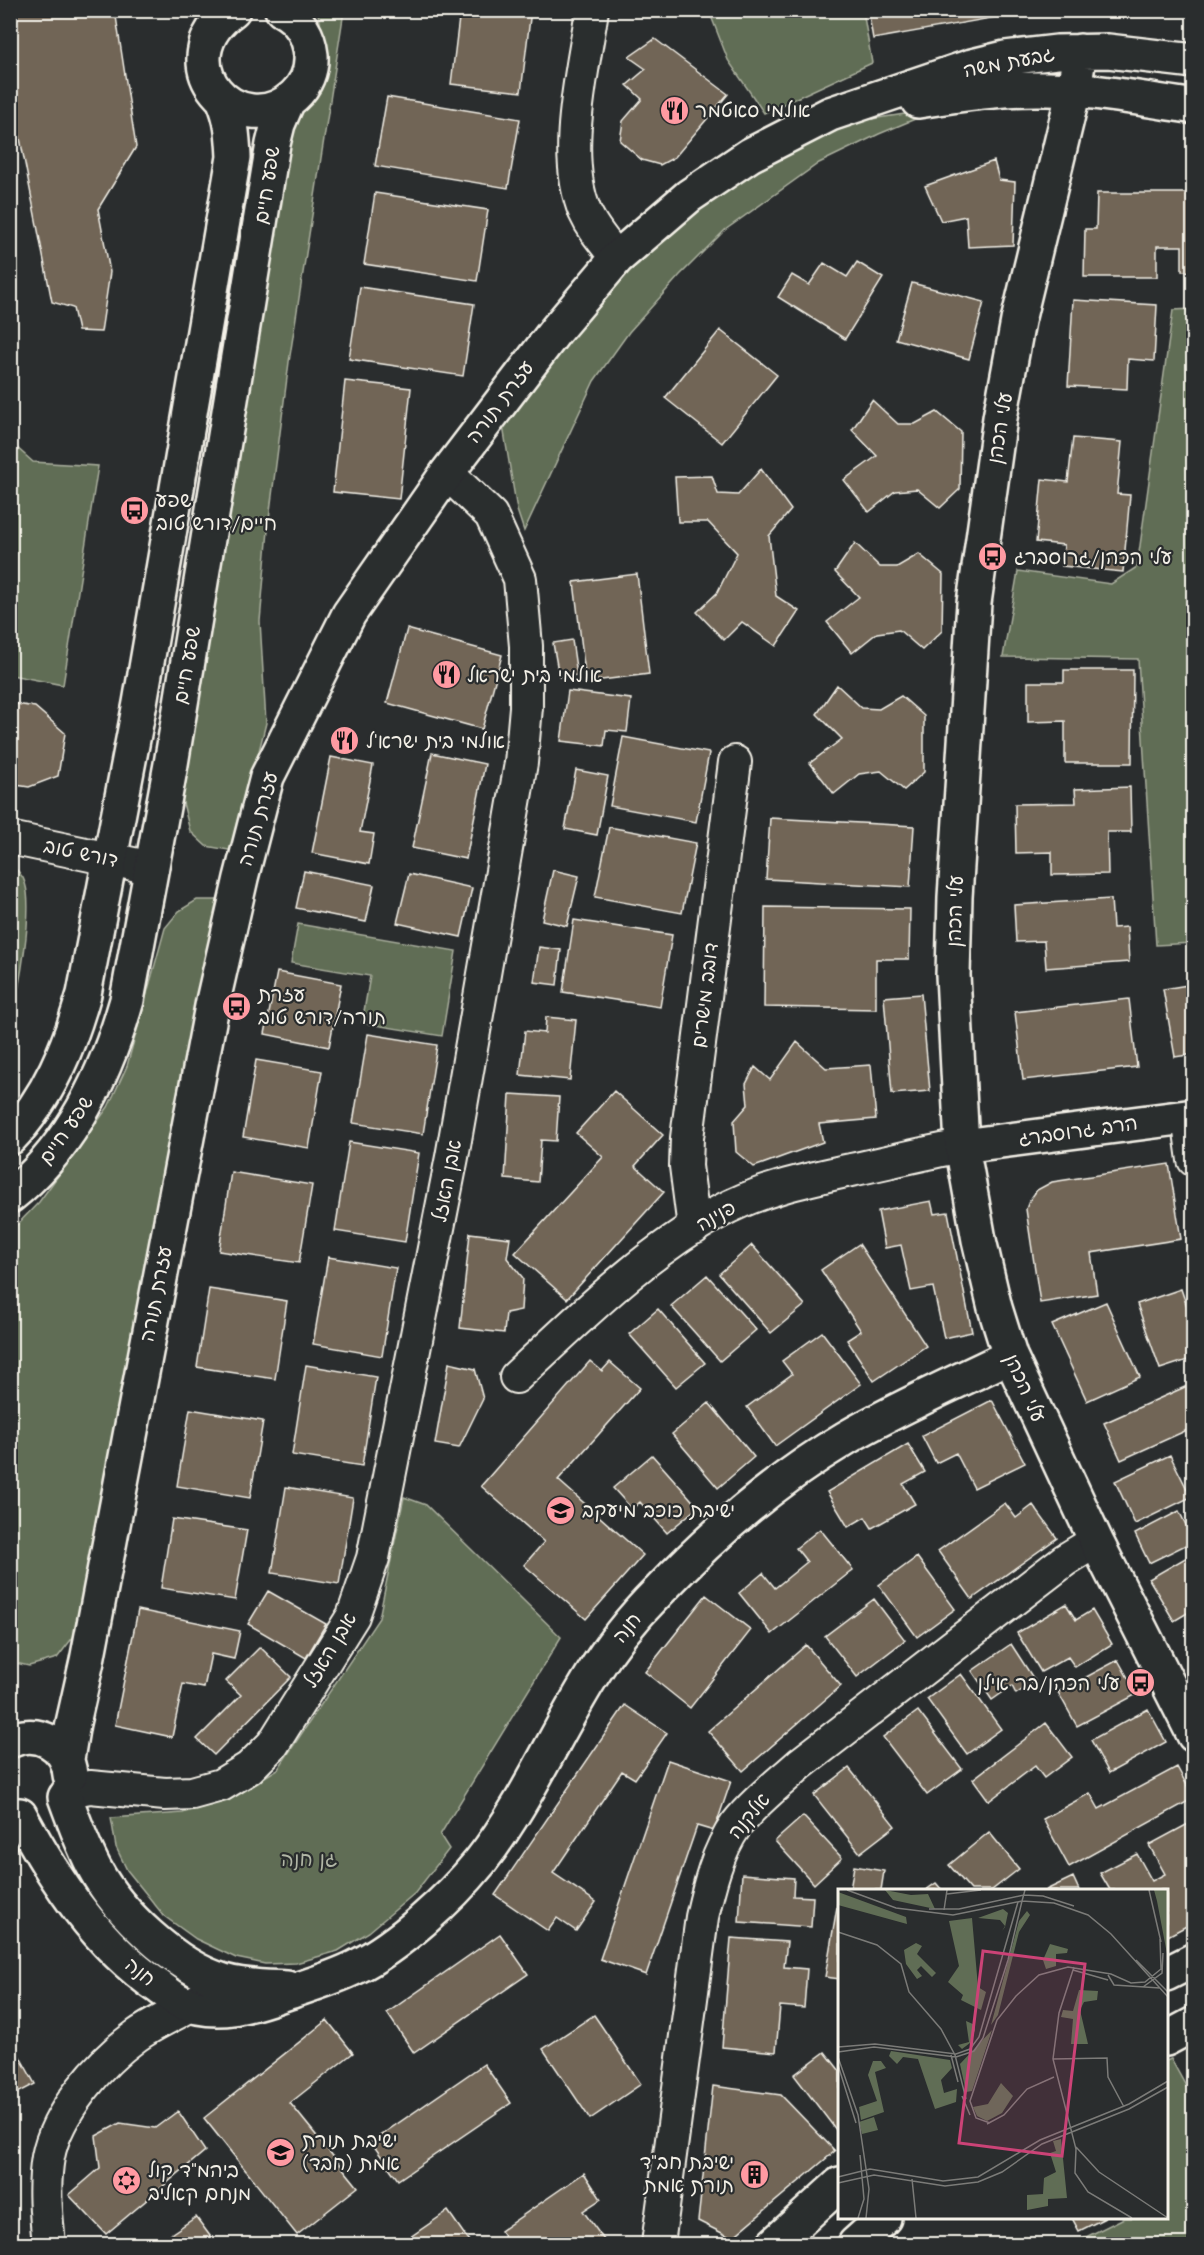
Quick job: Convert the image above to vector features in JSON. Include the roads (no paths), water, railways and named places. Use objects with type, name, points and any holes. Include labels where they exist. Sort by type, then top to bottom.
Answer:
[{"type":"street","name":"שפע חיים","points":[[10,1138],[41,1099],[57,1071],[72,1036],[84,994],[140,703],[234,158],[230,114],[223,99],[211,86],[205,70],[203,52],[209,35],[219,20],[232,10]]},
{"type":"street","points":[[592,10],[574,135],[574,168],[585,212],[596,232],[616,258]]},
{"type":"street","points":[[223,99],[238,108],[256,111],[273,109],[288,101],[300,90],[308,77],[311,61],[310,45],[304,31],[290,13]]},
{"type":"street","name":"גבעת משה","points":[[616,258],[689,196],[723,173],[759,150],[830,114],[972,66],[1005,58],[1080,51],[1124,52],[1194,61]]},
{"type":"street","name":"עלי הכהן","points":[[1080,51],[1074,90],[1018,321],[1000,418],[974,603],[955,897],[953,975],[962,1146],[995,1308],[1010,1356],[1096,1541],[1194,1735]]},
{"type":"street","name":"גבעת משה","points":[[830,114],[965,94],[1045,89],[1074,90],[1194,106]]},
{"type":"street","name":"שפע חיים","points":[[10,1197],[40,1168],[59,1145],[93,1092],[118,1032],[127,1000],[171,764],[273,144],[278,124],[288,101]]},
{"type":"street","name":"עזרת תורה","points":[[67,1778],[73,1723],[87,1661],[213,1001],[267,777],[349,614],[447,473],[556,330],[616,258]]},
{"type":"street","name":"אבן האזל","points":[[67,1778],[90,1787],[144,1793],[192,1792],[221,1785],[249,1768],[273,1743],[353,1616],[373,1558],[454,1146],[521,763],[526,707],[526,646],[520,579],[491,516],[447,473]]},
{"type":"street","name":"דובב מישרים","points":[[694,1228],[687,1166],[687,1138],[735,762]]},
{"type":"street","name":"דורש טוב","points":[[10,838],[152,868]]},
{"type":"street","points":[[1191,1117],[1194,1161]]},
{"type":"street","name":"הרב גרוסברג","points":[[962,1146],[1191,1117]]},
{"type":"street","name":"פנינה","points":[[516,1377],[627,1275],[718,1213],[759,1194],[803,1181],[962,1146]]},
{"type":"street","name":"חנה","points":[[15,1813],[97,1932],[137,1973],[180,2002],[213,2010],[244,2008],[358,1966],[407,1933],[441,1903],[479,1863],[529,1791],[591,1675],[656,1593],[714,1537],[788,1477],[846,1438],[1010,1356]]},
{"type":"street","name":"אלקנה","points":[[658,2244],[702,1917],[710,1882],[736,1826],[760,1799],[800,1764],[1059,1565],[1096,1541]]},
{"type":"street","name":"עזרת תורה","points":[[19,1735],[51,1719],[66,1701],[87,1661]]},
{"type":"street","points":[[15,1813],[33,1816],[45,1813],[57,1806],[67,1778],[55,1744],[43,1738],[19,1735]]},
{"type":"street","name":"חנה","points":[[67,1778],[81,1841],[96,1871],[124,1909],[160,1946],[197,1970],[224,1981],[256,1987],[294,1988],[324,1980]]},
{"type":"street","points":[[1168,1973],[1194,1960]]},
{"type":"street","points":[[49,2244],[45,2196],[48,2156],[63,2119],[82,2089],[102,2065],[137,2036],[193,2005],[224,1981]]},
{"type":"street","points":[[1168,2037],[1194,2024]]},
{"type":"street","points":[[774,2244],[838,2186]]},
{"type":"street","points":[[855,2244],[882,2219]]},
{"type":"place","name":"אולמי סאטמר","points":[[674,110]]},
{"type":"place","name":"שפע חיים/דורש טוב","points":[[135,511]]},
{"type":"place","name":"עלי הכהן/גרוסברג","points":[[993,557]]},
{"type":"place","name":"אולמי בית ישראל","points":[[446,675]]},
{"type":"place","name":"אולמי בית ישרא'ל","points":[[345,741]]},
{"type":"place","name":"עזרת תורה/דורש טוב","points":[[237,1006]]},
{"type":"place","name":"ישיבת כוכב מיעקב","points":[[561,1510]]},
{"type":"place","name":"עלי הכהן/בר אילן","points":[[1141,1683]]},
{"type":"place","name":"ישיבת תורת אמת (חבד)","points":[[281,2152]]},
{"type":"place","name":"ישיבת חב\"ד תורת אמת","points":[[755,2174]]},
{"type":"place","name":"ביהמ\"ד קול מנחם קאליב","points":[[127,2181]]},
{"type":"park label","name":"גן חנה","points":[[309,1859]]}]
